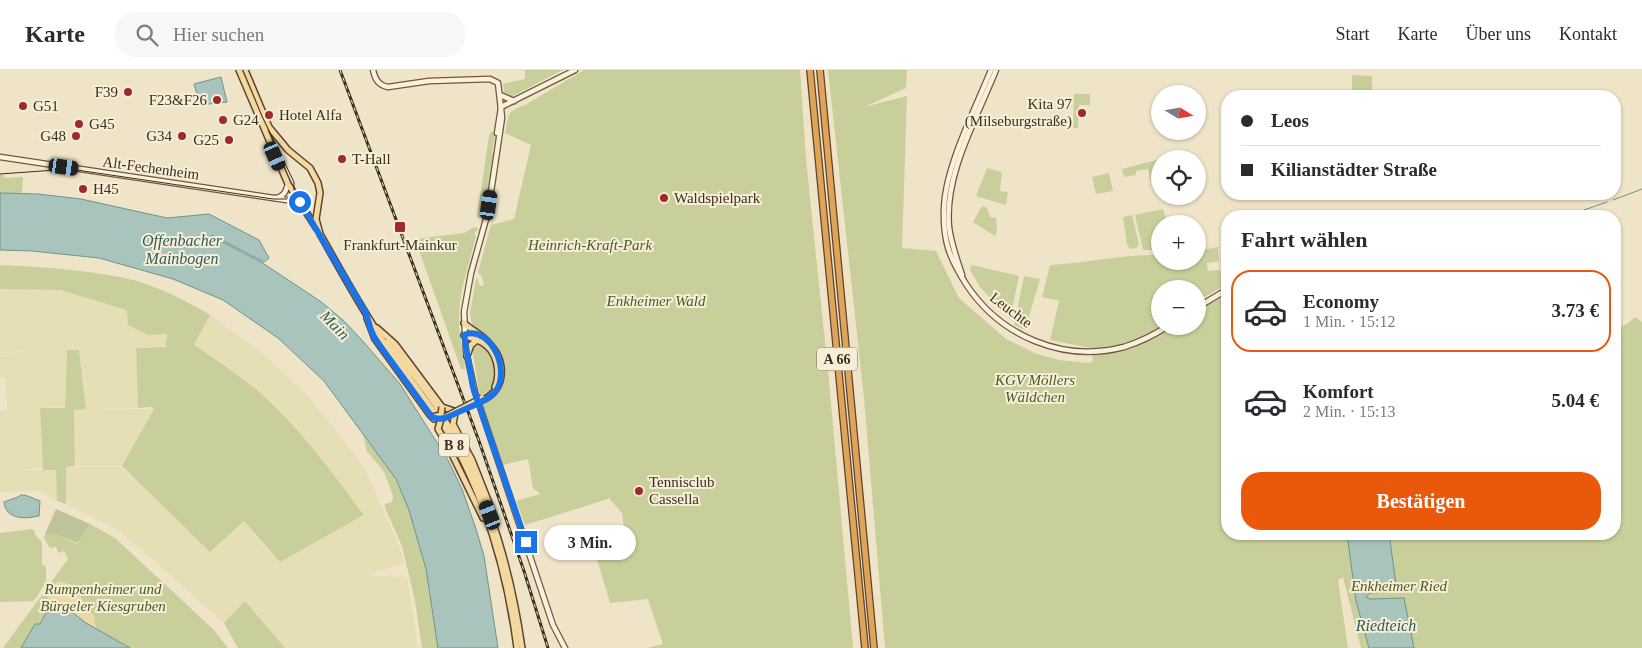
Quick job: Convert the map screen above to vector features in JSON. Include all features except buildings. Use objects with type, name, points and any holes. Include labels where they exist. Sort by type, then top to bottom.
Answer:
[{"type":"highway","name":"A 66","points":[[810,70],[865,648]]},
{"type":"highway","name":"A 66","points":[[820,70],[874,648]]},
{"type":"main road","name":"B 8","points":[[239,70],[288,184],[385,344],[430,404],[449,435],[478,496],[493,539],[507,592],[518,648]]},
{"type":"main road","name":"B 8","points":[[245,70],[270,127],[288,150],[310,168],[319,185],[320,192],[316,219],[320,234]]},
{"type":"main road","points":[[275,156],[274,151],[276,148],[280,147],[288,150]]},
{"type":"main road","points":[[366,313],[371,330],[388,356],[432,417],[440,419],[492,395],[498,388],[501,380],[502,371],[494,349],[478,337],[464,322]]},
{"type":"main road","name":"B 8","points":[[375,327],[427,393],[454,436],[480,489],[500,545],[517,615],[522,648]]},
{"type":"main road","points":[[375,327],[392,340],[442,407],[455,412]]},
{"type":"main road","points":[[464,335],[478,337]]},
{"type":"main road","points":[[467,356],[471,345],[478,337]]},
{"type":"main road","points":[[432,417],[441,415],[442,407]]},
{"type":"main road","points":[[455,412],[453,424],[478,474],[494,514],[500,545]]},
{"type":"main road","points":[[440,419],[439,430],[493,539]]},
{"type":"street","points":[[373,70],[377,80],[385,87],[429,81],[496,80],[499,85],[502,118]]},
{"type":"street","points":[[501,107],[576,70]]},
{"type":"street","name":"Leuchte","points":[[991,70],[950,171],[944,198],[946,220],[963,279],[976,297],[1002,322],[1026,338],[1053,347],[1084,352],[1111,350],[1137,342],[1151,335]]},
{"type":"street","name":"Leuchte","points":[[946,220],[950,191],[956,169],[996,70]]},
{"type":"street","points":[[500,94],[514,101]]},
{"type":"street","points":[[514,101],[506,109],[502,118],[488,212],[469,279],[464,335],[475,392],[552,625],[565,648]]},
{"type":"street","points":[[497,145],[501,107]]},
{"type":"street","name":"Alt-Fechenheim","points":[[0,157],[300,202]]},
{"type":"street","points":[[269,198],[282,196],[288,184]]},
{"type":"street","points":[[1206,302],[1221,294]]},
{"type":"shaded area","points":[[41,288],[60,290],[128,310],[167,334],[167,347],[136,348],[138,408],[86,409],[79,350],[67,350],[65,408],[40,408],[43,468],[8,470],[56,470],[57,501],[39,491],[0,492],[0,410],[16,409],[7,409],[5,378],[0,378],[0,353],[36,351],[0,352],[0,289]]},
{"type":"shaded area","points":[[210,315],[267,356],[308,396],[345,441],[367,473],[399,546],[404,564],[366,575],[407,577],[418,648],[285,648],[245,601],[224,623],[120,531],[66,504],[66,467],[121,467],[210,552],[244,520],[260,542],[280,562],[365,515],[311,447],[259,393],[193,345]]},
{"type":"shaded area","points":[[74,409],[154,409],[122,466],[75,466]]},
{"type":"green space","points":[[525,70],[563,70],[511,97],[504,93],[503,84],[525,79]]},
{"type":"green space","name":"Enkheimer Wald","points":[[584,70],[800,70],[806,159],[829,381],[853,648],[648,648],[663,644],[648,599],[610,603],[597,559],[627,552],[622,513],[608,497],[608,499],[525,525],[516,501],[540,494],[533,488],[528,459],[503,465],[483,405],[495,396],[502,386],[505,375],[503,364],[492,344],[472,326],[470,313],[476,279],[480,286],[484,285],[482,277],[478,272],[491,225],[514,219],[531,145],[505,133],[509,114]]},
{"type":"green space","points":[[828,70],[907,70],[906,88],[864,107],[907,96],[902,248],[936,251],[959,298],[1006,339],[1037,354],[1059,360],[1089,363],[1093,361],[1091,348],[1050,340],[1059,301],[1042,297],[1050,265],[1151,255],[1151,270],[1206,270],[1206,249],[1218,247],[1219,261],[1207,263],[1208,271],[1220,270],[1221,288],[1206,296],[1206,280],[1151,280],[1151,335],[1206,335],[1206,306],[1221,298],[1221,540],[1621,540],[1621,326],[1635,317],[1642,322],[1642,648],[1361,648],[1343,577],[1338,580],[1348,648],[885,648],[864,398]]},
{"type":"green space","points":[[1352,75],[1372,76],[1372,90],[1352,90]]},
{"type":"green space","points":[[1074,94],[1090,94],[1090,105],[1079,105],[1078,128],[1073,128]]},
{"type":"green space","points":[[491,132],[496,132],[492,151],[493,155],[484,216],[479,218],[477,217]]},
{"type":"green space","points":[[1151,161],[1151,182],[1148,169],[1136,171],[1136,175],[1124,177],[1122,169]]},
{"type":"green space","points":[[987,168],[1002,172],[1000,191],[1008,192],[1006,205],[976,196]]},
{"type":"green space","points":[[1109,173],[1113,191],[1096,194],[1092,177]]},
{"type":"green space","points":[[0,175],[3,175],[4,178],[23,177],[22,193],[0,193]]},
{"type":"green space","points":[[982,206],[987,208],[990,217],[996,218],[997,232],[995,236],[973,222]]},
{"type":"green space","points":[[1163,209],[1165,215],[1151,215],[1151,250],[1143,250],[1135,215]]},
{"type":"green space","points":[[1132,215],[1139,244],[1133,249],[1127,245],[1123,217]]},
{"type":"green space","points":[[474,227],[479,228],[474,234],[476,236],[460,301],[459,329],[465,369],[461,369],[415,239],[464,233]]},
{"type":"green space","points":[[0,265],[51,268],[121,277],[137,281],[175,296],[210,315],[194,345],[259,392],[288,420],[364,515],[280,562],[244,521],[210,552],[122,466],[154,409],[151,407],[138,408],[136,348],[166,347],[167,334],[148,335],[128,325],[127,310],[60,290],[0,289]]},
{"type":"green space","points":[[972,265],[1019,276],[1010,319],[980,287],[970,270]]},
{"type":"green space","points":[[1024,276],[1040,279],[1025,330],[1014,325]]},
{"type":"green space","points":[[478,342],[490,350],[496,369],[494,384],[490,390],[480,396],[472,349]]},
{"type":"green space","points":[[67,350],[79,350],[86,409],[74,410],[75,466],[66,467],[66,504],[57,501],[56,470],[43,470],[40,408],[65,408]]},
{"type":"green space","points":[[364,437],[393,474],[413,520],[429,584],[438,648],[422,648],[415,601],[402,546],[385,508],[385,504],[392,502],[393,496],[384,472],[366,450]]},
{"type":"green space","points":[[56,509],[90,524],[78,543],[55,534],[45,534]]},
{"type":"green space","name":"Rumpenheimer und Bürgeler Kiesgruben","points":[[90,524],[115,538],[213,629],[228,648],[3,648],[68,559],[64,551],[58,553],[56,547],[50,548],[44,538],[45,534],[55,534],[78,544]]},
{"type":"green space","points":[[32,529],[42,542],[42,564],[46,567],[46,582],[34,601],[0,602],[0,533]]},
{"type":"green space","points":[[245,601],[285,648],[238,648],[224,623]]},
{"type":"sand","points":[[58,581],[76,586],[84,606],[94,615],[96,629],[72,612],[60,607],[52,609],[45,604]]},
{"type":"water","name":"F23&F26","points":[[221,77],[227,102],[200,105],[194,84]]},
{"type":"water","points":[[0,193],[38,194],[81,199],[167,218],[209,214],[259,240],[269,258],[264,262],[211,236],[261,262],[320,301],[343,320],[400,384],[448,460],[462,489],[484,556],[498,648],[438,648],[426,569],[409,510],[396,479],[324,381],[278,338],[223,300],[173,279],[99,258],[32,251],[0,250]]},
{"type":"water","points":[[21,495],[40,501],[39,516],[22,518],[8,512],[4,502]]},
{"type":"water","name":"Riedteich","points":[[1348,540],[1390,540],[1397,591],[1370,593],[1366,597],[1370,599],[1404,598],[1414,648],[1369,648],[1356,601]]},
{"type":"water","points":[[57,607],[68,609],[86,623],[130,648],[21,648],[35,624],[40,624],[46,613]]},
{"type":"waterway","points":[[1621,197],[1642,189]]},
{"type":"waterway","points":[[1584,210],[1607,202]]},
{"type":"tram line","points":[[0,174],[70,169],[273,199],[287,199],[294,191],[294,182],[262,116],[243,70]]},
{"type":"railway","points":[[340,70],[479,441],[524,571],[548,648]]},
{"type":"place","name":"F39","points":[[128,92]]},
{"type":"place","name":"F23&F26","points":[[217,100]]},
{"type":"place","name":"G51","points":[[23,106]]},
{"type":"place","name":"Kita 97 (Milseburgstraße)","points":[[1082,113]]},
{"type":"place","name":"Hotel Alfa","points":[[269,115]]},
{"type":"place","name":"G24","points":[[223,120]]},
{"type":"place","name":"G45","points":[[79,124]]},
{"type":"place","name":"G48","points":[[76,136]]},
{"type":"place","name":"G34","points":[[182,136]]},
{"type":"place","name":"G25","points":[[229,140]]},
{"type":"place","name":"T-Hall","points":[[342,159]]},
{"type":"place","name":"H45","points":[[83,189]]},
{"type":"place","name":"Waldspielpark","points":[[664,198]]},
{"type":"place","name":"Frankfurt-Mainkur","points":[[400,227]]},
{"type":"place","name":"Tennisclub Cassella","points":[[639,491]]},
{"type":"route","points":[[300,202],[366,313],[375,339],[433,418],[437,420],[443,419],[469,407],[483,400],[490,397],[493,394],[499,386],[502,374],[502,368],[494,349],[480,335],[470,333],[464,335],[473,387],[475,392],[481,411],[526,542]]},
{"type":"water label","name":"Offenbacher Mainbogen","points":[[182,249]]},
{"type":"water label","name":"Main","points":[[335,325]]},
{"type":"park label","name":"Heinrich-Kraft-Park","points":[[590,245]]},
{"type":"park label","name":"KGV Möllers Wäldchen","points":[[1035,388]]},
{"type":"park label","name":"Enkheimer Ried","points":[[1399,586]]}]
